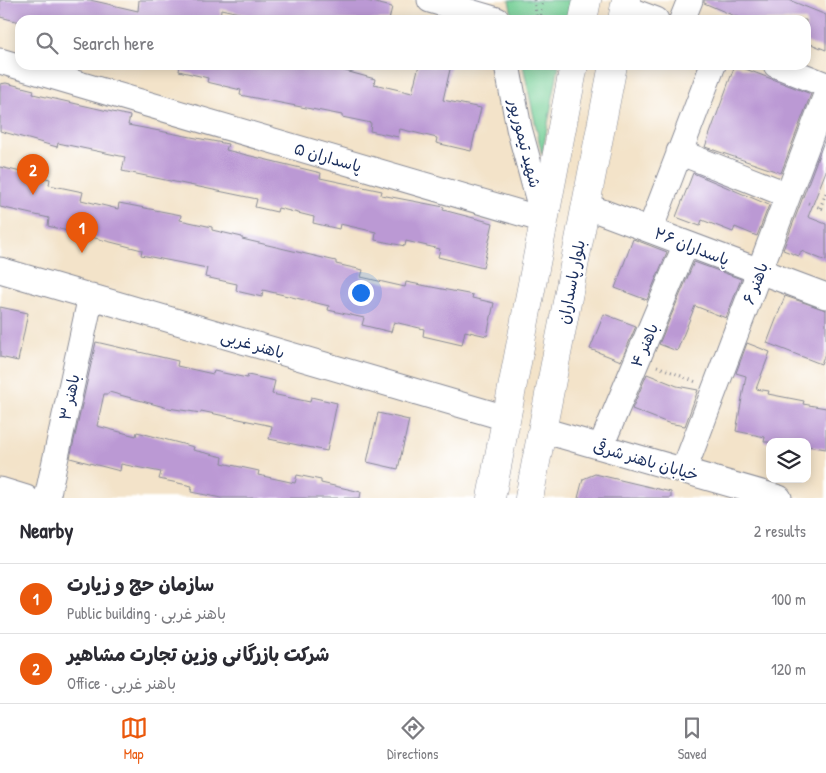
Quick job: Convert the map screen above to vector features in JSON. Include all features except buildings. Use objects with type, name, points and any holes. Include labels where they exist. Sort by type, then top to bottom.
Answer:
[{"type":"main road","points":[[584,15],[587,0]]},
{"type":"main road","points":[[491,498],[573,70]]},
{"type":"main road","name":"بلوار پاسداران","points":[[529,498],[612,70]]},
{"type":"street","points":[[430,0],[481,15]]},
{"type":"street","points":[[495,0],[497,15]]},
{"type":"street","points":[[684,15],[690,0]]},
{"type":"street","points":[[624,9],[641,15]]},
{"type":"street","name":"پاسداران ۵","points":[[0,61],[15,65]]},
{"type":"street","name":"پاسداران ۵","points":[[30,70],[544,220]]},
{"type":"street","name":"شهید تیمورپور","points":[[508,70],[519,128],[544,220]]},
{"type":"street","points":[[650,230],[710,70]]},
{"type":"street","points":[[788,70],[826,85]]},
{"type":"street","name":"باهنر ۶","points":[[684,470],[826,95]]},
{"type":"street","points":[[680,152],[788,195]]},
{"type":"street","name":"پاسداران ۲۶","points":[[586,206],[826,296]]},
{"type":"street","name":"باهنر ۴","points":[[602,446],[686,244]]},
{"type":"street","name":"باهنر غربی","points":[[0,270],[506,418]]},
{"type":"street","name":"باهنر ۳","points":[[47,498],[91,296]]},
{"type":"street","name":"خیابان باهنر شرقی","points":[[542,430],[779,498]]},
{"type":"street","points":[[0,490],[26,498]]},
{"type":"path","points":[[534,0],[537,15]]},
{"type":"path","points":[[539,15],[543,0]]},
{"type":"path","points":[[820,208],[826,193]]},
{"type":"path","points":[[638,358],[714,389]]},
{"type":"green space","points":[[509,0],[571,0],[568,15],[512,15]]},
{"type":"green space","points":[[524,70],[558,70],[542,155]]},
{"type":"place","name":"شرکت بازرگانی وزین تجارت مشاهیر","points":[[33,195]]},
{"type":"place","name":"سازمان حج و زیارت","points":[[82,253]]}]
